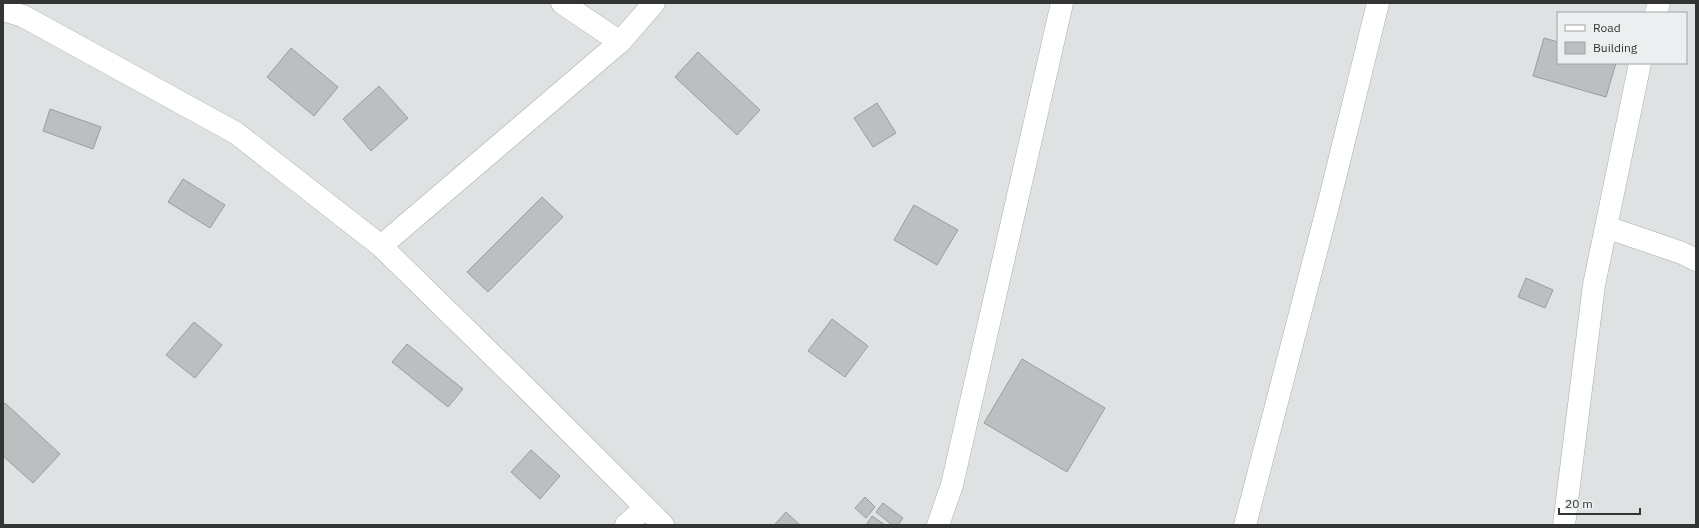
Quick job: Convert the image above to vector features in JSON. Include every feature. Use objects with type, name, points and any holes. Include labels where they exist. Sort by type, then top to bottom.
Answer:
[{"type":"street","points":[[562,3],[620,42]]},
{"type":"street","points":[[381,246],[620,42],[654,3]]},
{"type":"street","points":[[938,525],[952,485],[1062,3]]},
{"type":"street","points":[[1245,525],[1329,202],[1378,3]]},
{"type":"street","points":[[17,10],[236,133],[381,246],[663,525]]},
{"type":"street","points":[[1564,525],[1594,285],[1640,64]]},
{"type":"street","points":[[1606,227],[1682,253],[1696,260]]},
{"type":"street","points":[[626,525],[645,508]]},
{"type":"building","points":[[1544,38],[1557,42],[1557,64],[1616,64],[1606,97],[1533,76]]},
{"type":"building","points":[[291,48],[338,87],[314,116],[267,77]]},
{"type":"building","points":[[698,52],[760,110],[737,135],[675,77]]},
{"type":"building","points":[[379,86],[408,118],[371,151],[343,119]]},
{"type":"building","points":[[877,103],[896,133],[873,147],[854,118]]},
{"type":"building","points":[[50,109],[101,127],[93,149],[43,131]]},
{"type":"building","points":[[183,179],[225,205],[210,228],[168,202]]},
{"type":"building","points":[[542,197],[563,217],[488,292],[467,272]]},
{"type":"building","points":[[914,205],[958,230],[937,265],[894,240]]},
{"type":"building","points":[[1526,278],[1553,290],[1545,308],[1518,297]]},
{"type":"building","points":[[832,319],[868,346],[845,377],[808,351]]},
{"type":"building","points":[[194,322],[222,345],[195,378],[166,355]]},
{"type":"building","points":[[407,344],[463,389],[448,407],[392,362]]},
{"type":"building","points":[[1022,359],[1105,408],[1067,472],[984,423]]},
{"type":"building","points":[[5,403],[60,454],[33,483],[3,456],[3,405]]},
{"type":"building","points":[[531,450],[560,476],[540,499],[511,472]]},
{"type":"building","points":[[865,497],[875,507],[866,518],[855,508]]},
{"type":"building","points":[[883,503],[903,518],[898,525],[892,525],[876,512]]},
{"type":"building","points":[[786,512],[800,525],[774,525]]},
{"type":"building","points":[[872,516],[885,525],[866,525]]}]
